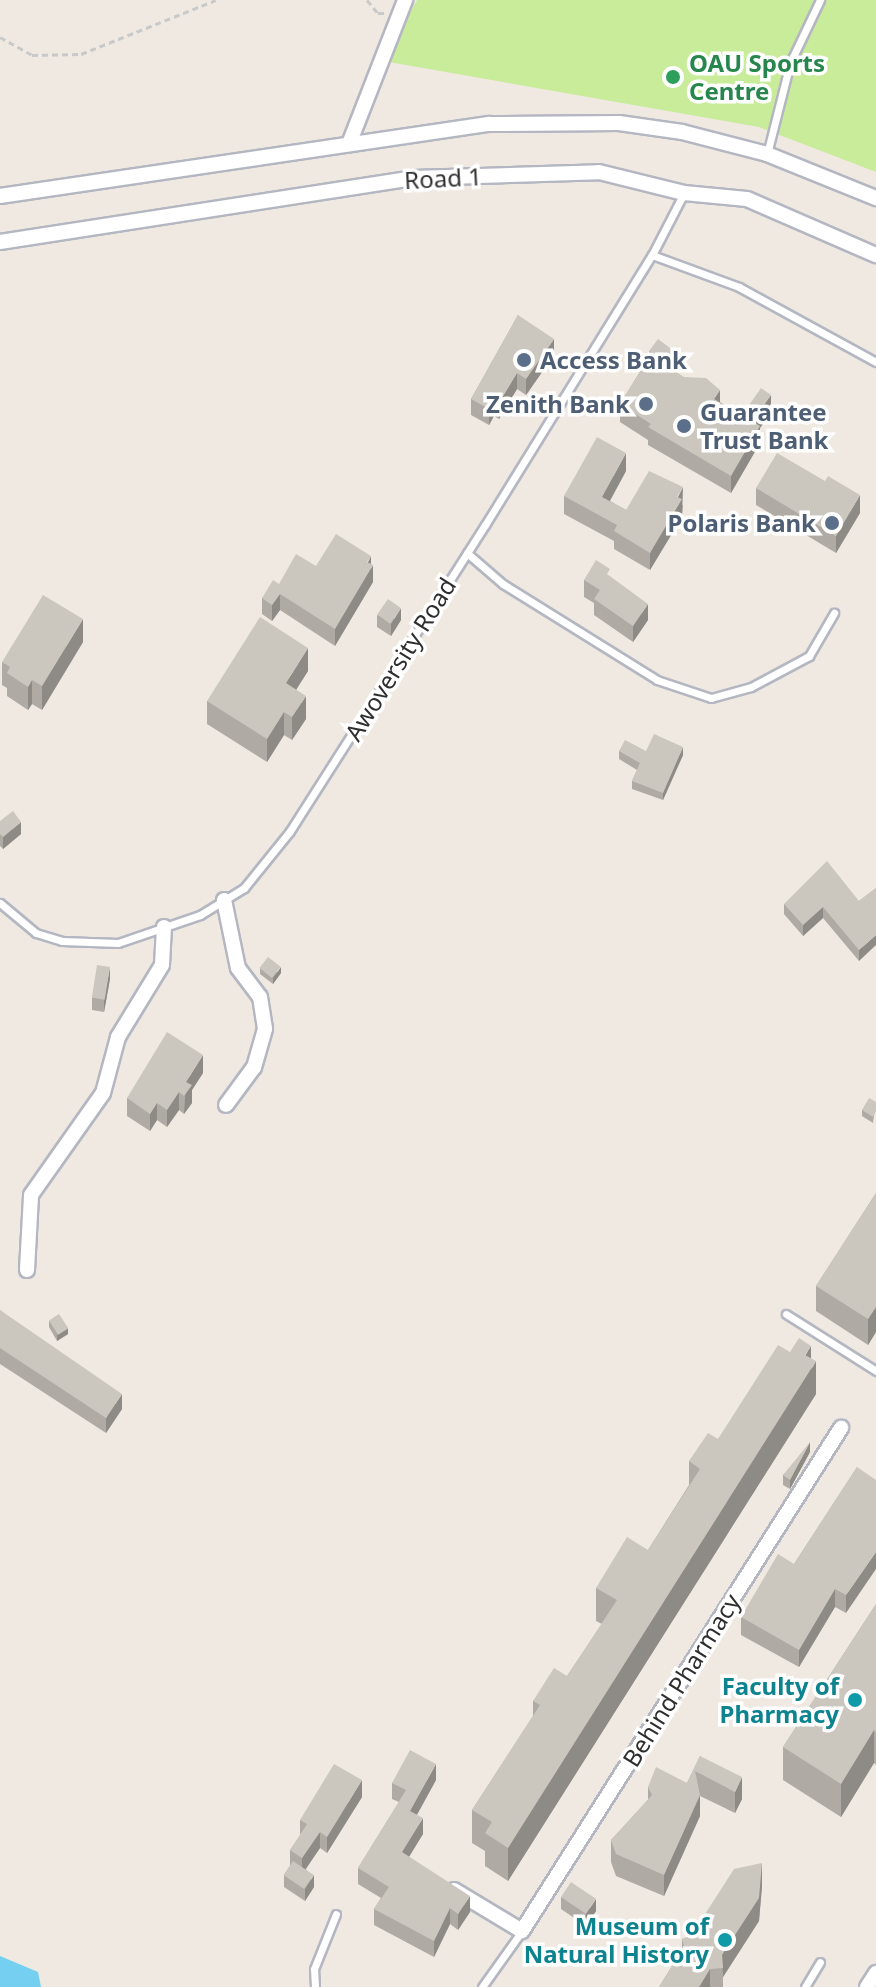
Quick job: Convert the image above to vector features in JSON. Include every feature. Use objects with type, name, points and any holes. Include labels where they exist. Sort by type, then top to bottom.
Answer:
[{"type":"street","points":[[349,144],[405,0]]},
{"type":"street","name":"Road 1","points":[[0,196],[489,124],[619,123],[682,132],[767,154],[876,198]]},
{"type":"street","name":"Road 1","points":[[0,242],[413,178],[599,172],[684,193],[747,199],[876,255]]},
{"type":"street","points":[[224,900],[238,968],[260,997],[265,1029],[254,1067],[226,1105]]},
{"type":"street","points":[[27,1270],[31,1195],[103,1093],[118,1037],[162,965],[164,927]]},
{"type":"street","name":"Behind Pharmacy","points":[[522,1931],[841,1428]]},
{"type":"street","points":[[446,1885],[522,1931]]},
{"type":"street","points":[[867,1987],[876,1973]]},
{"type":"lane","points":[[767,154],[790,63],[820,0]]},
{"type":"lane","name":"Awoversity Road","points":[[0,903],[36,933],[62,941],[118,943],[164,927],[244,888],[290,831],[467,553],[652,255],[684,193]]},
{"type":"lane","points":[[652,255],[739,287],[876,362]]},
{"type":"lane","points":[[467,553],[503,584],[657,680],[711,698],[764,681],[809,656],[834,613]]},
{"type":"lane","points":[[786,1314],[876,1371]]},
{"type":"lane","points":[[315,1987],[314,1969],[336,1914]]},
{"type":"lane","points":[[482,1987],[522,1931]]},
{"type":"lane","points":[[805,1987],[820,1962]]},
{"type":"path","points":[[0,37],[32,55],[81,54],[216,0]]},
{"type":"path","points":[[367,0],[378,13]]},
{"type":"green space","name":"OAU Sports Centre","points":[[417,0],[876,0],[876,172],[759,127],[383,61]]},
{"type":"water","points":[[0,1956],[38,1972],[41,1987],[0,1987]]},
{"type":"building","points":[[518,315],[554,339],[526,379],[517,373],[499,403],[494,400],[489,409],[471,399]]},
{"type":"building","points":[[658,339],[674,351],[665,363],[649,351]]},
{"type":"building","points":[[650,356],[684,377],[706,378],[720,390],[714,399],[742,415],[761,388],[771,395],[752,421],[760,426],[731,476],[648,427],[651,424],[620,404]]},
{"type":"building","points":[[597,437],[626,453],[602,497],[626,510],[649,471],[683,487],[677,497],[682,499],[650,553],[614,531],[617,525],[564,496]]},
{"type":"building","points":[[777,453],[825,481],[828,476],[860,495],[836,536],[756,488]]},
{"type":"building","points":[[336,534],[371,556],[367,562],[373,565],[335,629],[280,594],[272,605],[262,598],[273,580],[279,584],[296,554],[316,566]]},
{"type":"building","points":[[596,560],[610,569],[607,574],[648,604],[633,626],[594,599],[600,590],[584,580]]},
{"type":"building","points":[[43,595],[83,619],[42,686],[32,680],[28,687],[7,673],[10,667],[2,662]]},
{"type":"building","points":[[388,599],[401,608],[390,624],[377,615]]},
{"type":"building","points":[[260,617],[308,648],[286,683],[306,696],[292,717],[284,712],[267,739],[207,701]]},
{"type":"building","points":[[654,734],[683,747],[663,793],[632,781],[640,763],[619,751],[625,740],[646,751]]},
{"type":"building","points":[[13,811],[21,822],[3,837],[0,821]]},
{"type":"building","points":[[827,861],[859,901],[876,888],[876,935],[859,950],[823,907],[803,925],[784,904]]},
{"type":"building","points":[[268,957],[281,967],[272,978],[259,968]]},
{"type":"building","points":[[97,965],[110,967],[105,1000],[92,998]]},
{"type":"building","points":[[167,1032],[203,1055],[186,1082],[192,1085],[184,1096],[179,1092],[167,1110],[157,1103],[150,1114],[127,1098]]},
{"type":"building","points":[[869,1098],[876,1102],[873,1117],[862,1110]]},
{"type":"building","points":[[876,1193],[876,1307],[868,1319],[816,1286]]},
{"type":"building","points":[[0,1310],[122,1394],[106,1418],[0,1348]]},
{"type":"building","points":[[59,1314],[68,1328],[58,1335],[49,1321]]},
{"type":"building","points":[[799,1338],[811,1346],[805,1355],[816,1361],[508,1848],[485,1833],[492,1822],[472,1810],[540,1705],[533,1701],[554,1668],[567,1676],[617,1600],[596,1588],[627,1537],[648,1550],[700,1469],[689,1461],[708,1433],[718,1439],[778,1345],[790,1352]]},
{"type":"building","points":[[810,1442],[790,1480],[783,1475]]},
{"type":"building","points":[[857,1467],[876,1480],[876,1552],[846,1595],[835,1589],[799,1650],[741,1617],[778,1554],[794,1564]]},
{"type":"building","name":"Faculty of Pharmacy","points":[[876,1604],[876,1732],[874,1730],[841,1784],[783,1747]]},
{"type":"building","points":[[410,1750],[436,1764],[410,1811],[423,1818],[402,1852],[470,1896],[458,1914],[450,1908],[434,1941],[374,1909],[389,1887],[358,1868],[406,1790],[392,1783]]},
{"type":"building","points":[[700,1756],[742,1777],[735,1792],[695,1771],[700,1795],[664,1875],[616,1854],[611,1840],[652,1795],[648,1787],[656,1767],[687,1783]]},
{"type":"building","points":[[334,1764],[362,1780],[327,1837],[320,1832],[302,1858],[290,1850],[307,1824],[300,1820]]},
{"type":"building","points":[[293,1861],[314,1875],[304,1889],[283,1875]]},
{"type":"building","points":[[762,1863],[759,1898],[722,1955],[723,1968],[710,1969],[699,1987],[659,1987],[684,1946],[682,1939],[691,1936],[734,1869]]},
{"type":"building","points":[[571,1882],[596,1899],[586,1914],[561,1897]]},
{"type":"place","name":"OAU Sports Centre","points":[[673,77]]},
{"type":"place","name":"Access Bank","points":[[524,360]]},
{"type":"place","name":"Zenith Bank","points":[[646,404]]},
{"type":"place","name":"Guarantee Trust Bank","points":[[684,426]]},
{"type":"place","name":"Polaris Bank","points":[[832,523]]},
{"type":"place","name":"Faculty of Pharmacy","points":[[855,1700]]},
{"type":"place","name":"Museum of Natural History","points":[[725,1940]]}]
